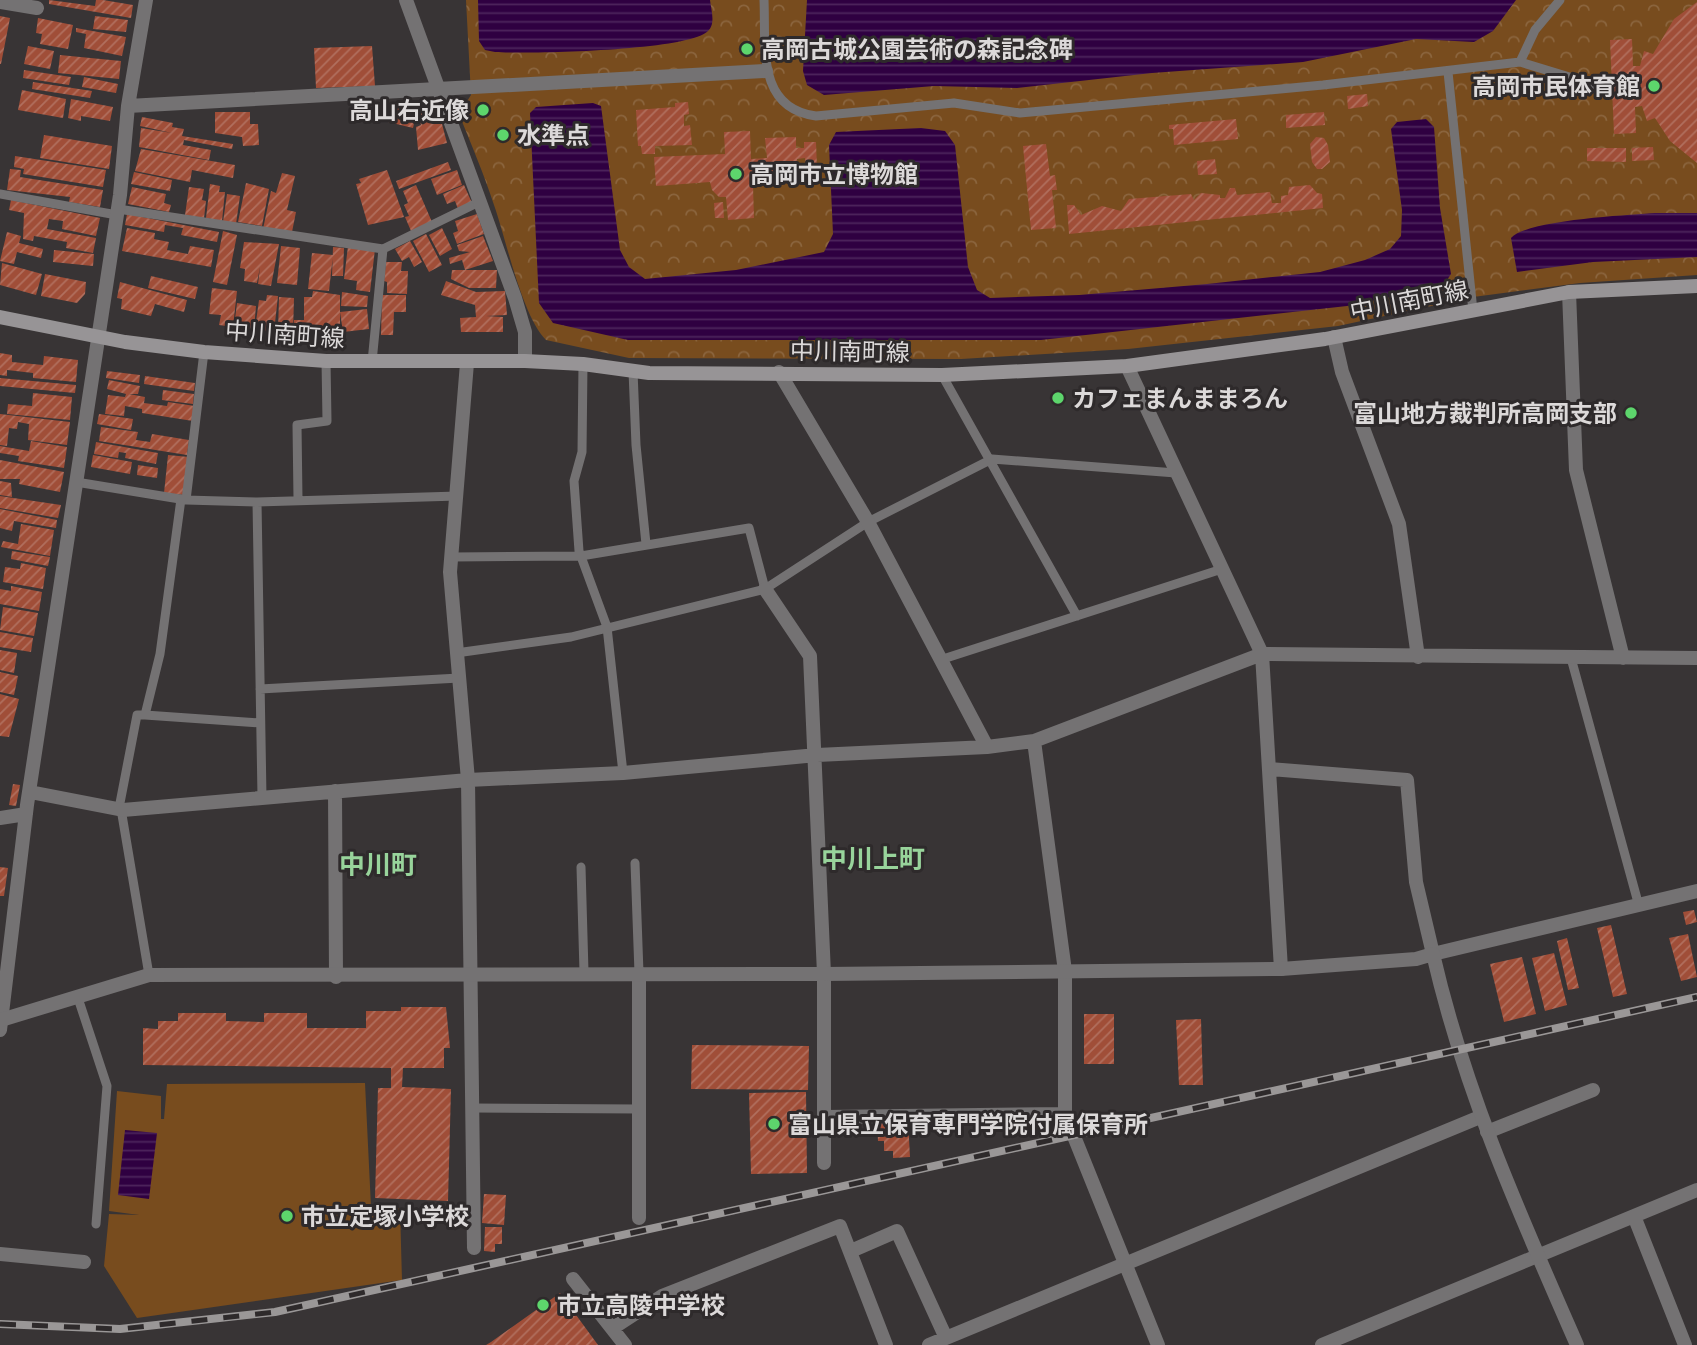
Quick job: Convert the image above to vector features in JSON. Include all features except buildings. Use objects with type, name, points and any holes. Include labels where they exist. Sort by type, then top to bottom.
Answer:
[{"type":"main road","name":"中川南町線","points":[[0,317],[204,352],[326,361],[525,361],[583,364],[633,371],[942,375],[1127,366],[1334,337],[1569,292],[1697,286]]},
{"type":"street","points":[[146,0],[128,106],[117,212],[99,336],[26,814],[0,1024],[77,995],[149,975],[336,977],[584,972],[824,974],[1281,969],[1416,959],[1697,891]]},
{"type":"street","points":[[406,0],[440,87],[525,330],[525,361]]},
{"type":"street","points":[[0,2],[37,8]]},
{"type":"street","points":[[128,106],[766,71]]},
{"type":"street","points":[[1569,292],[1576,470],[1623,658]]},
{"type":"street","points":[[1334,337],[1342,372],[1399,524],[1418,657]]},
{"type":"street","points":[[467,363],[452,557],[456,653],[468,780],[473,1108],[470,1214],[474,1248]]},
{"type":"street","points":[[1127,366],[1262,654],[1281,969]]},
{"type":"street","points":[[779,372],[869,522],[987,747]]},
{"type":"street","points":[[765,589],[810,656],[817,755],[824,974],[824,1163]]},
{"type":"street","points":[[30,792],[123,810],[468,780],[622,773],[817,755],[987,747],[1034,741],[1262,654],[1697,658]]},
{"type":"street","points":[[1034,741],[1065,971],[1065,1114],[1158,1345]]},
{"type":"street","points":[[1269,769],[1407,780],[1416,882],[1461,1064],[1480,1118],[1577,1345]]},
{"type":"street","points":[[335,791],[336,977]]},
{"type":"street","points":[[0,818],[26,814]]},
{"type":"street","points":[[639,973],[639,1218]]},
{"type":"street","points":[[1487,1132],[1593,1090]]},
{"type":"street","points":[[825,1117],[1065,1114]]},
{"type":"street","points":[[929,1345],[1480,1118]]},
{"type":"street","points":[[1322,1345],[1697,1190]]},
{"type":"street","points":[[1634,1216],[1685,1345]]},
{"type":"street","points":[[612,1328],[662,1296],[840,1226],[886,1345]]},
{"type":"street","points":[[851,1251],[897,1231],[946,1338]]},
{"type":"street","points":[[0,1254],[84,1262]]},
{"type":"street","points":[[573,1279],[625,1345]]},
{"type":"lane","points":[[764,0],[766,71],[773,90],[800,114],[816,116],[954,103],[1020,113],[1448,72],[1520,62],[1599,86]]},
{"type":"lane","points":[[1520,62],[1535,30],[1560,0]]},
{"type":"lane","points":[[1448,72],[1474,311]]},
{"type":"lane","points":[[0,194],[383,249],[481,201]]},
{"type":"lane","points":[[372,362],[383,249]]},
{"type":"lane","points":[[145,715],[160,654],[204,352]]},
{"type":"lane","points":[[298,499],[297,425],[327,421],[326,361]]},
{"type":"lane","points":[[583,364],[582,452],[574,481],[581,556],[607,627],[622,773]]},
{"type":"lane","points":[[633,371],[636,445],[646,544]]},
{"type":"lane","points":[[942,375],[992,459],[1077,616]]},
{"type":"lane","points":[[456,653],[571,637],[765,589],[869,522],[992,459],[1176,473]]},
{"type":"lane","points":[[76,482],[184,499],[257,502],[458,496]]},
{"type":"lane","points":[[257,502],[262,797]]},
{"type":"lane","points":[[452,557],[581,556],[748,528],[765,589]]},
{"type":"lane","points":[[943,659],[1222,569]]},
{"type":"lane","points":[[1572,658],[1639,906]]},
{"type":"lane","points":[[260,689],[458,678]]},
{"type":"lane","points":[[149,975],[120,803],[137,715],[260,723]]},
{"type":"lane","points":[[635,863],[639,973]]},
{"type":"lane","points":[[581,867],[584,972]]},
{"type":"lane","points":[[77,995],[107,1086],[96,1224]]},
{"type":"lane","points":[[473,1108],[639,1110]]},
{"type":"green space","points":[[466,0],[1697,0],[1697,275],[1580,283],[1473,297],[1338,326],[1128,349],[961,359],[629,358],[546,340],[537,329],[522,296],[490,193],[459,114],[471,95]]},
{"type":"green space","points":[[365,1083],[371,1207],[400,1208],[402,1280],[137,1318],[104,1266],[109,1214],[139,1215],[109,1211],[117,1091],[161,1096],[161,1119],[164,1119],[167,1084]]},
{"type":"shaded area","points":[[478,0],[710,0],[712,20],[708,31],[694,38],[671,43],[607,50],[495,52],[485,50],[479,41]]},
{"type":"shaded area","points":[[807,0],[1516,0],[1493,31],[1474,42],[1416,39],[1303,62],[1152,73],[1017,88],[934,86],[824,95],[807,85],[803,71]]},
{"type":"shaded area","points":[[593,103],[601,106],[620,250],[629,267],[645,279],[736,270],[824,252],[833,234],[829,145],[836,132],[921,128],[945,131],[955,145],[968,267],[977,290],[990,298],[1079,295],[1320,272],[1365,260],[1390,249],[1401,236],[1402,210],[1391,129],[1397,122],[1426,119],[1434,127],[1440,208],[1451,274],[1445,283],[1419,291],[1347,306],[1041,340],[628,340],[553,323],[539,303],[530,113],[536,107]]},
{"type":"shaded area","points":[[1655,213],[1697,213],[1697,257],[1593,262],[1517,272],[1511,238],[1520,232],[1579,219]]},
{"type":"shaded area","points":[[125,1130],[157,1133],[149,1199],[118,1195]]},
{"type":"railway","points":[[0,1324],[120,1329],[275,1312],[1697,997]]},
{"type":"place","name":"高岡古城公園芸術の森記念碑","points":[[747,49]]},
{"type":"place","name":"高岡市民体育館","points":[[1654,86]]},
{"type":"place","name":"高山右近像","points":[[483,110]]},
{"type":"place","name":"水準点","points":[[503,135]]},
{"type":"place","name":"高岡市立博物館","points":[[736,174]]},
{"type":"place","name":"カフェまんままろん","points":[[1058,398]]},
{"type":"place","name":"富山地方裁判所高岡支部","points":[[1631,413]]},
{"type":"place","name":"富山県立保育専門学院付属保育所","points":[[774,1124]]},
{"type":"place","name":"市立定塚小学校","points":[[287,1216]]},
{"type":"place","name":"市立高陵中学校","points":[[543,1305]]},
{"type":"district","name":"中川上町","points":[[873,858]]},
{"type":"district","name":"中川町","points":[[378,864]]}]
